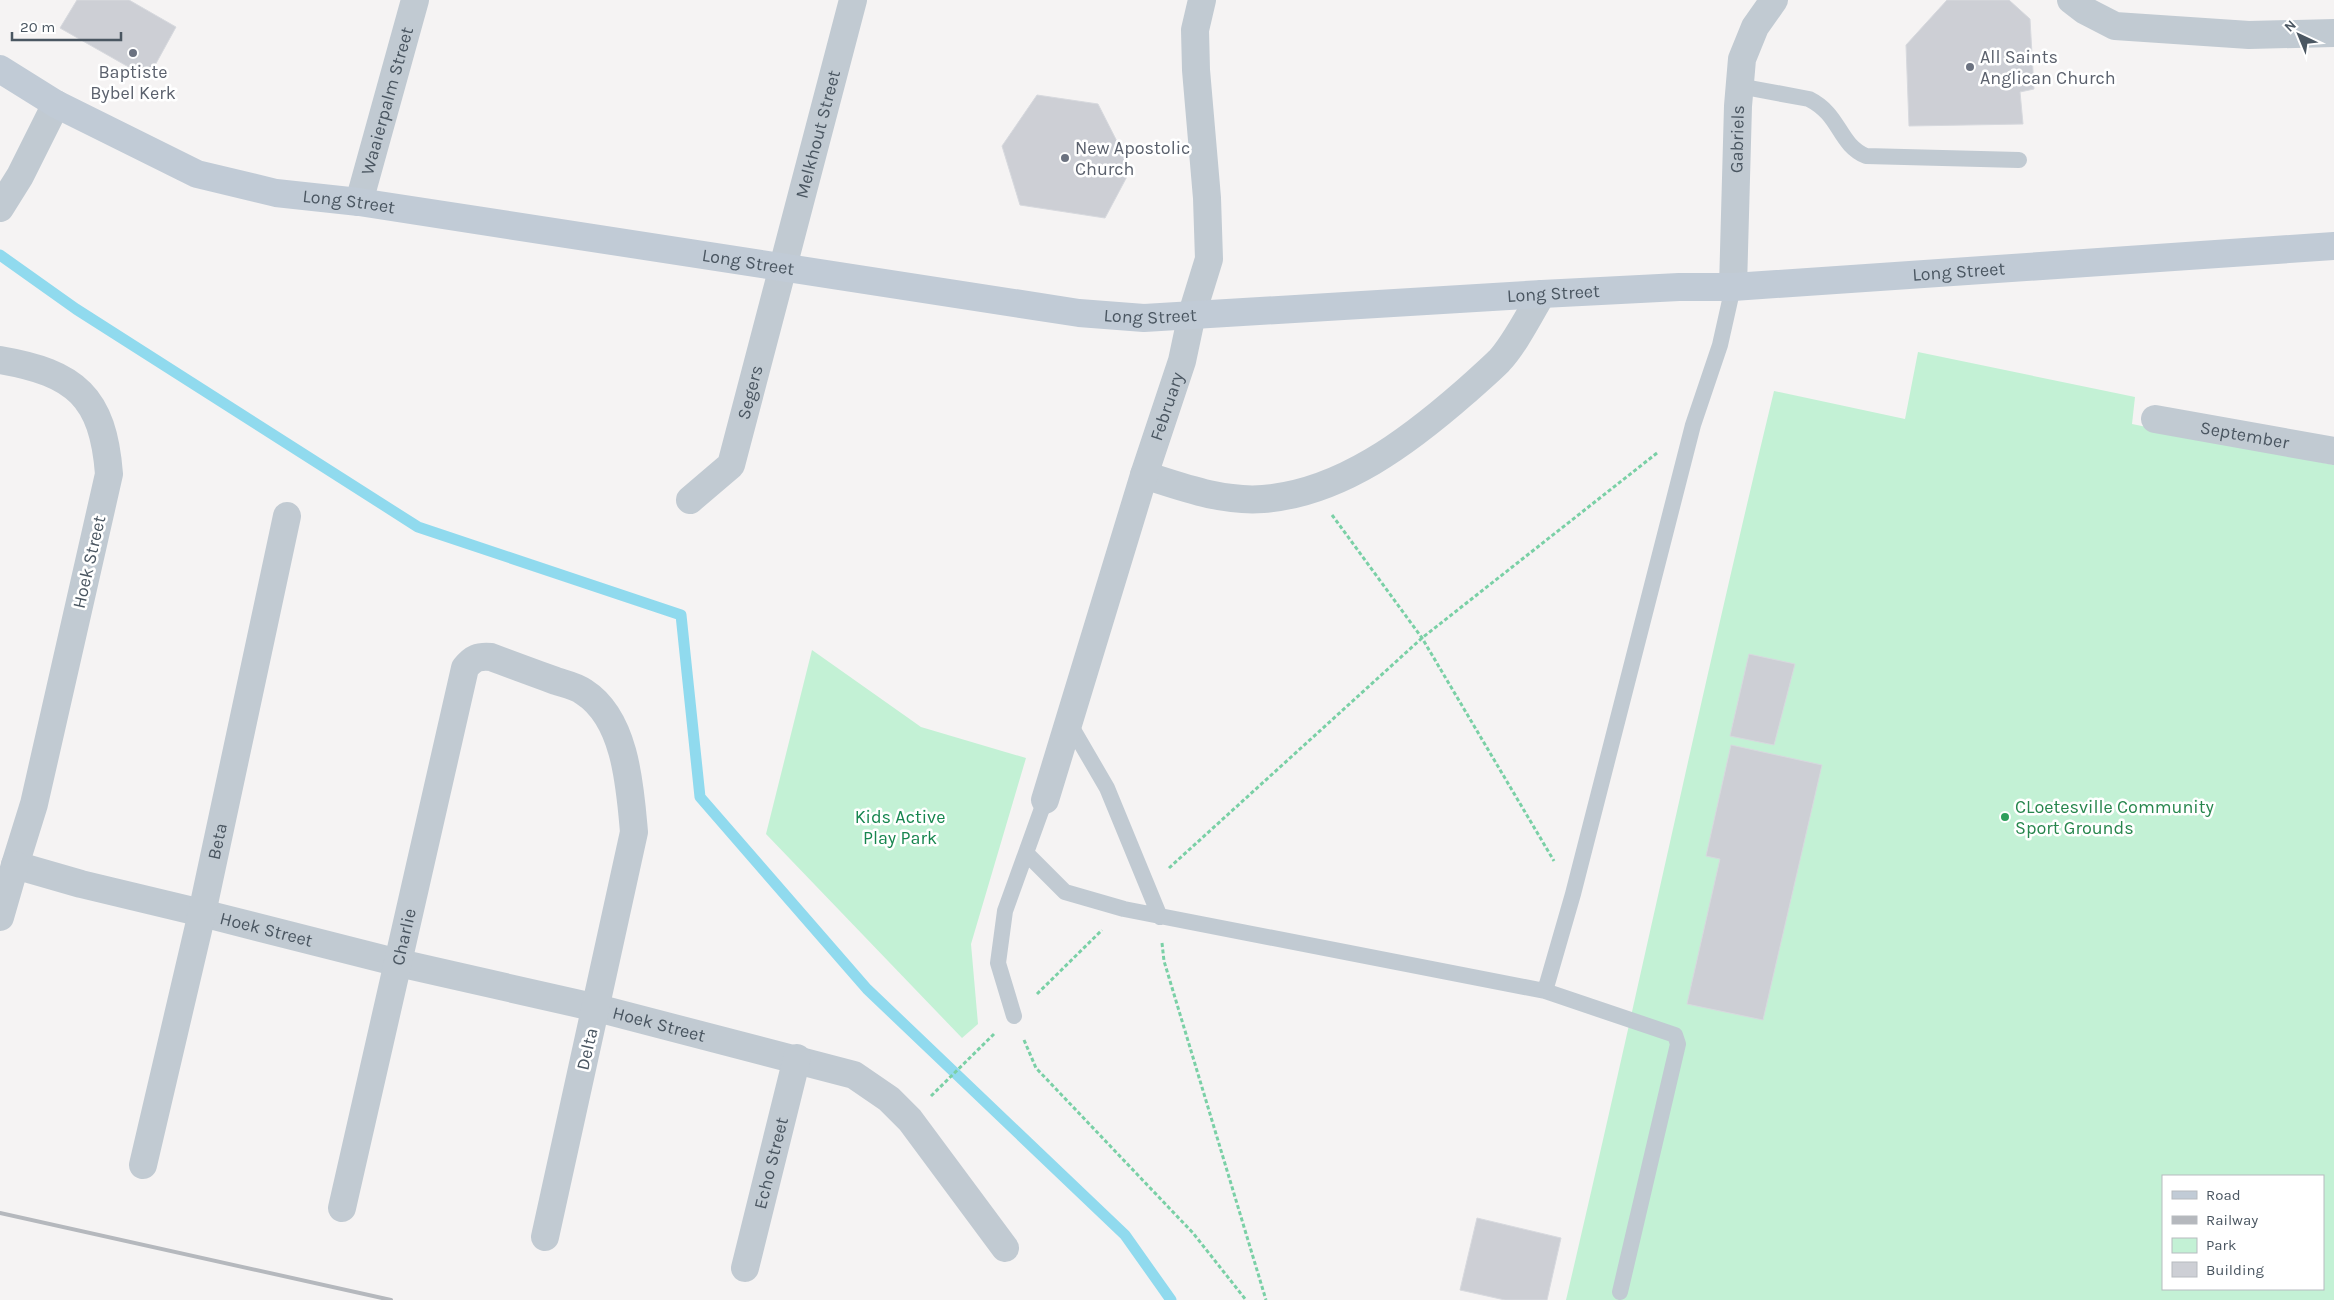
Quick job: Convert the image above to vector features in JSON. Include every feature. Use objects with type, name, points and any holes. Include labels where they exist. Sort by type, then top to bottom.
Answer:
[{"type":"street","name":"Waaierpalm Street","points":[[359,202],[415,0]]},
{"type":"street","name":"Melkhout Street","points":[[784,268],[853,0]]},
{"type":"street","name":"February","points":[[1045,800],[1144,475],[1182,361],[1192,314],[1209,259],[1207,198],[1196,70],[1196,30],[1202,0]]},
{"type":"street","name":"Gabriels","points":[[1733,287],[1739,86],[1742,59],[1755,27],[1774,0]]},
{"type":"street","points":[[2071,0],[2084,10],[2115,26],[2248,35],[2334,34]]},
{"type":"street","name":"Long Street","points":[[0,69],[56,104],[197,174],[276,193],[359,202],[1079,313],[1144,318],[1542,294],[1679,287],[1733,287],[2334,246]]},
{"type":"street","points":[[0,208],[20,176],[56,104]]},
{"type":"street","name":"Segers","points":[[690,500],[730,465],[784,268]]},
{"type":"street","points":[[1144,475],[1214,496],[1263,499],[1313,489],[1350,475],[1397,447],[1440,413],[1500,360],[1542,294]]},
{"type":"street","name":"Hoek Street","points":[[0,360],[57,376],[81,392],[98,418],[107,445],[110,474],[34,804],[15,865],[81,884],[202,912],[399,964],[597,1008],[797,1058],[854,1075],[889,1099],[910,1120],[1005,1248]]},
{"type":"street","name":"September","points":[[2155,419],[2334,451]]},
{"type":"street","name":"Beta","points":[[143,1165],[202,912],[287,516]]},
{"type":"street","name":"Delta","points":[[465,668],[472,659],[480,656],[491,657],[583,690],[596,701],[606,715],[622,747],[630,784],[634,832],[597,1008],[545,1237]]},
{"type":"street","name":"Charlie","points":[[342,1208],[465,668]]},
{"type":"street","points":[[0,917],[15,865]]},
{"type":"street","name":"Echo Street","points":[[745,1268],[797,1058]]},
{"type":"lane","points":[[1739,86],[1809,99],[1820,104],[1834,119],[1850,146],[1866,156],[2019,160]]},
{"type":"lane","points":[[1545,991],[1573,894],[1693,424],[1720,345],[1733,287]]},
{"type":"lane","points":[[1068,721],[1108,788],[1160,917]]},
{"type":"lane","points":[[1014,1016],[998,963],[1005,911],[1045,800]]},
{"type":"lane","points":[[1026,854],[1065,892],[1124,909],[1545,991],[1669,1031],[1677,1039],[1676,1054],[1620,1292]]},
{"type":"path","points":[[1148,887],[1422,638],[1693,424]]},
{"type":"path","points":[[1313,489],[1422,638],[1573,894]]},
{"type":"path","points":[[1014,1016],[1124,909]]},
{"type":"path","points":[[1160,917],[1164,961],[1266,1300]]},
{"type":"path","points":[[926,1100],[980,1047]]},
{"type":"path","points":[[1036,1068],[1193,1232],[1246,1300]]},
{"type":"green space","name":"CLoetesville Community Sport Grounds","points":[[1918,352],[2135,397],[2132,424],[2334,465],[2334,1300],[1566,1300],[1774,391],[1905,419]]},
{"type":"green space","name":"Kids Active Play Park","points":[[812,650],[921,727],[1026,758],[971,944],[978,1024],[962,1038],[766,834]]},
{"type":"building","name":"Baptiste Bybel Kerk","points":[[77,0],[129,0],[176,27],[148,78],[60,28]]},
{"type":"building","name":"All Saints Anglican Church","points":[[1947,0],[2009,0],[2030,19],[2034,89],[2020,92],[2023,124],[1909,126],[1906,45]]},
{"type":"building","name":"New Apostolic Church","points":[[1037,95],[1098,104],[1131,169],[1105,218],[1020,205],[1002,146]]},
{"type":"building","points":[[1749,654],[1795,664],[1774,745],[1730,736]]},
{"type":"building","points":[[1731,745],[1822,765],[1763,1020],[1687,1004],[1720,859],[1706,856]]},
{"type":"building","points":[[1477,1218],[1561,1238],[1547,1300],[1505,1300],[1460,1290]]},
{"type":"waterway","points":[[0,255],[76,309],[418,527],[681,615],[700,797],[867,989],[1125,1235],[1171,1300]]},
{"type":"railway","points":[[0,1213],[391,1300]]},
{"type":"place","name":"Baptiste Bybel Kerk","points":[[133,53]]},
{"type":"place","name":"All Saints Anglican Church","points":[[1970,67]]},
{"type":"place","name":"New Apostolic Church","points":[[1065,158]]},
{"type":"place","name":"CLoetesville Community Sport Grounds","points":[[2005,817]]}]
